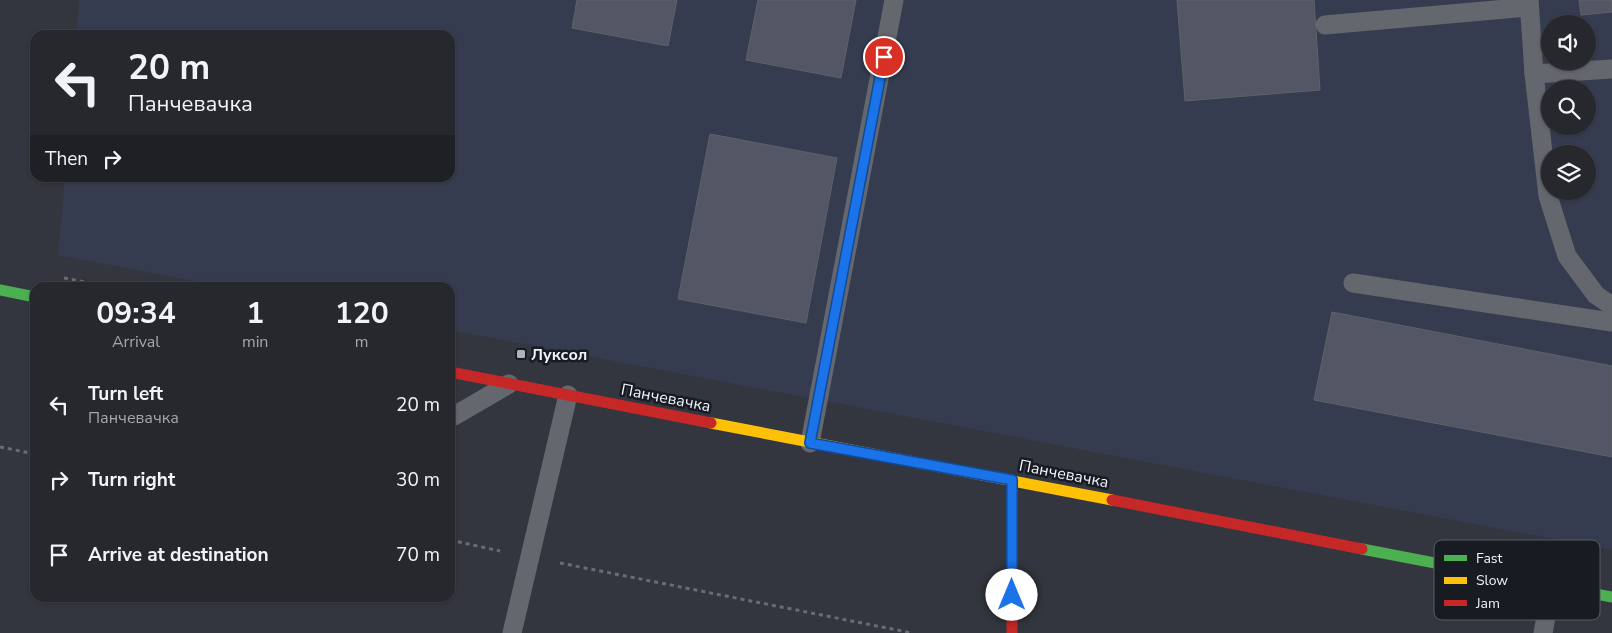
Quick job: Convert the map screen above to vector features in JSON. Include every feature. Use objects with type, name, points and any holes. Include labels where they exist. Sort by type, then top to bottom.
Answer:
[{"type":"street","points":[[0,290],[30,296]]},
{"type":"street","name":"Панчевачка","points":[[455,373],[1434,562]]},
{"type":"street","points":[[1012,480],[1012,633]]},
{"type":"lane","points":[[810,443],[894,0]]},
{"type":"lane","points":[[1325,25],[1529,3],[1534,74],[1548,196],[1567,256],[1596,295],[1612,306]]},
{"type":"lane","points":[[1534,74],[1612,68]]},
{"type":"lane","points":[[1353,283],[1612,322]]},
{"type":"lane","points":[[455,415],[510,384]]},
{"type":"lane","points":[[512,633],[568,394]]},
{"type":"lane","points":[[1543,633],[1545,620]]},
{"type":"path","points":[[0,447],[30,453]]},
{"type":"path","points":[[455,541],[912,633]]},
{"type":"shaded area","points":[[79,0],[1612,0],[1612,550],[1600,548],[1600,540],[1559,540],[455,331],[455,282],[200,282],[58,255],[65,182],[455,182],[455,30],[76,30]]},
{"type":"building","points":[[577,0],[677,0],[668,46],[572,28]]},
{"type":"building","points":[[758,0],[856,0],[841,78],[746,60]]},
{"type":"building","points":[[1177,0],[1314,0],[1320,90],[1185,101]]},
{"type":"building","points":[[1579,0],[1612,0],[1612,12],[1581,15]]},
{"type":"building","points":[[710,134],[837,158],[806,323],[678,299]]},
{"type":"building","points":[[1332,312],[1612,366],[1612,457],[1314,400]]},
{"type":"traffic: fast","points":[[0,290],[30,296]]},
{"type":"traffic: fast","points":[[1362,549],[1434,563]]},
{"type":"traffic: fast","points":[[1600,595],[1612,597]]},
{"type":"traffic: slow","points":[[711,423],[1112,500]]},
{"type":"traffic: jam","points":[[455,373],[711,423]]},
{"type":"traffic: jam","points":[[1012,480],[1012,633]]},
{"type":"traffic: jam","points":[[1112,500],[1362,549]]},
{"type":"place","name":"Луксол","points":[[521,354]]},
{"type":"route","points":[[884,57],[810,443],[1012,480],[1012,595]]}]
